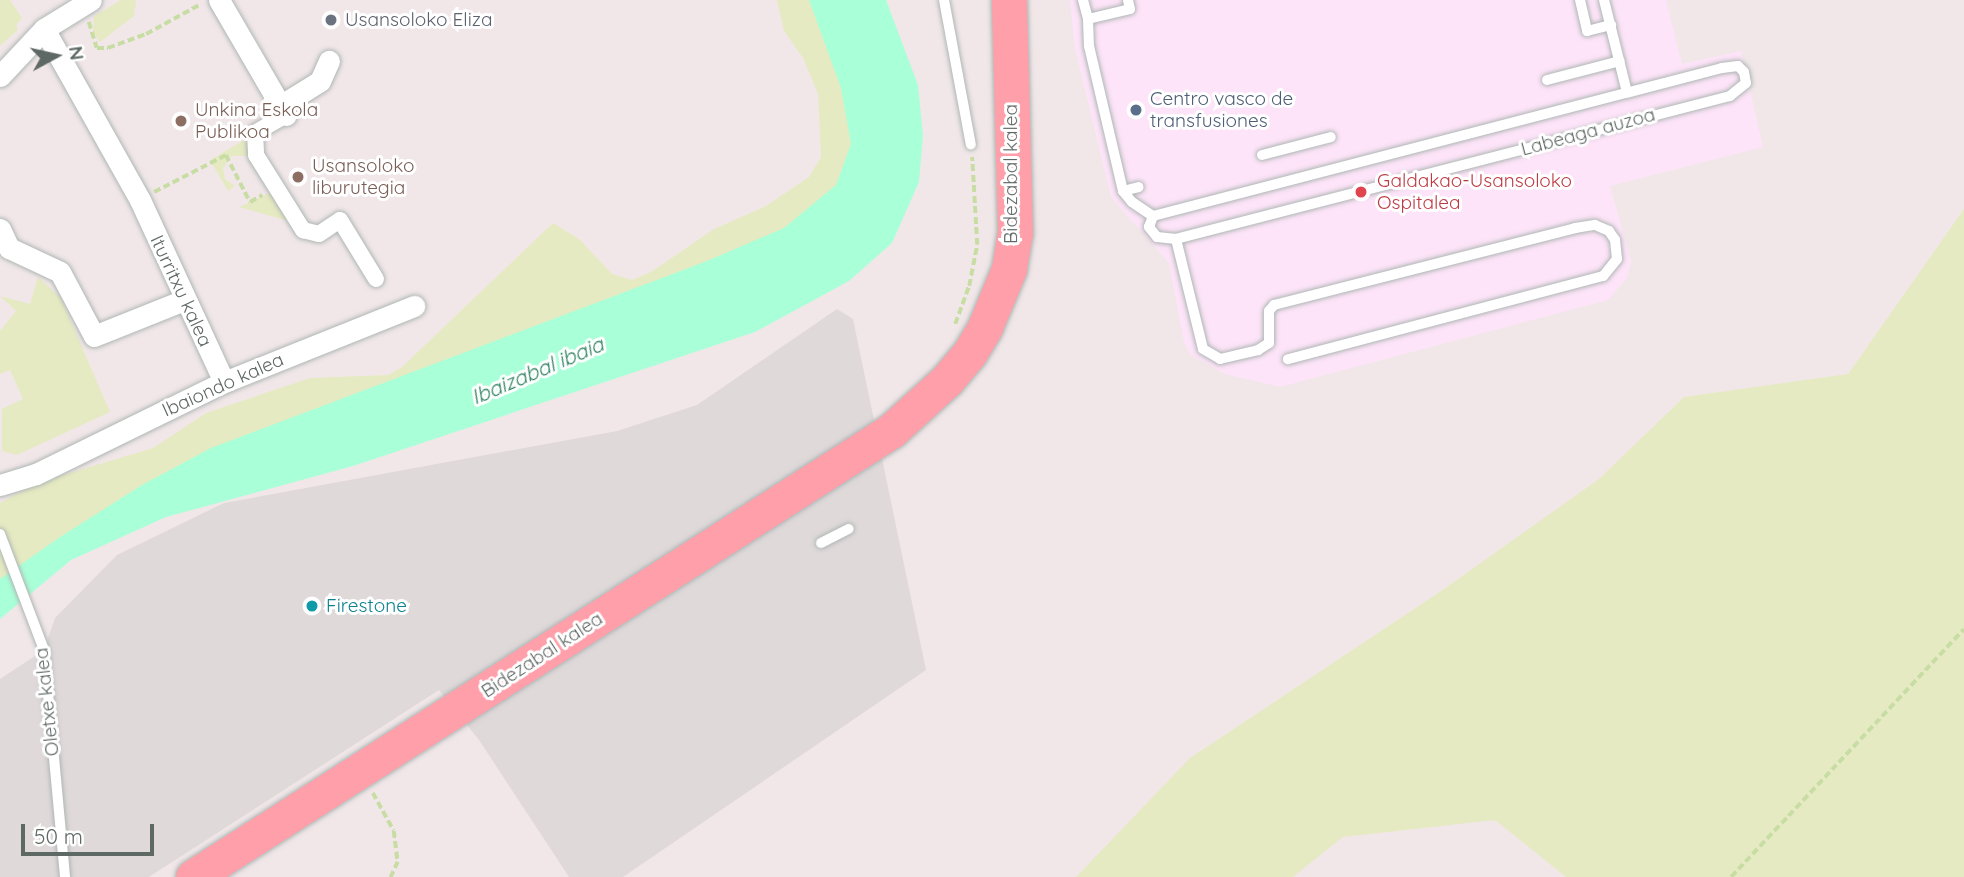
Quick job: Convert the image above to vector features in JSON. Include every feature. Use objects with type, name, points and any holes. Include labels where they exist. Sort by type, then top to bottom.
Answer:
[{"type":"highway","name":"Bidezabal kalea","points":[[193,877],[891,431],[947,380],[969,354],[985,327],[1009,269],[1015,233],[1009,0]]},
{"type":"street","points":[[219,0],[283,110]]},
{"type":"street","points":[[0,76],[44,29],[88,1]]},
{"type":"street","name":"Iturritxu kalea","points":[[44,29],[140,200],[224,382]]},
{"type":"street","points":[[329,61],[320,81],[255,133],[256,155],[303,230],[318,234],[340,220],[376,279]]},
{"type":"street","points":[[0,229],[9,248],[60,272],[94,336],[184,300]]},
{"type":"street","name":"Ibaiondo kalea","points":[[0,485],[36,474],[224,382],[414,306]]},
{"type":"lane","name":"Bidezabal kalea","points":[[944,0],[971,145]]},
{"type":"lane","points":[[1083,0],[1088,19],[1089,46],[1123,191],[1132,202],[1153,216],[1149,227],[1157,237],[1176,239],[1203,349],[1220,359],[1258,350],[1269,343],[1269,311],[1274,305],[1575,228],[1595,225],[1609,231],[1615,240],[1617,259],[1603,276],[1288,359]]},
{"type":"lane","points":[[1088,19],[1130,9],[1128,0]]},
{"type":"lane","points":[[1580,0],[1587,31],[1611,26]]},
{"type":"lane","name":"Labeaga auzoa","points":[[1604,0],[1627,92]]},
{"type":"lane","points":[[1547,80],[1620,61]]},
{"type":"lane","name":"Labeaga auzoa","points":[[1153,216],[1627,92],[1738,66],[1744,72],[1746,83],[1730,96],[1176,239]]},
{"type":"lane","points":[[1262,155],[1331,137]]},
{"type":"lane","points":[[1123,191],[1139,187]]},
{"type":"lane","points":[[821,544],[849,529]]},
{"type":"lane","name":"Oletxe kalea","points":[[0,534],[15,567],[44,650],[65,877]]},
{"type":"path","points":[[88,1],[90,34],[97,48],[108,48],[146,34],[209,0]]},
{"type":"path","name":"Bidezabal kalea","points":[[952,333],[969,286],[977,244],[971,145]]},
{"type":"path","points":[[140,200],[226,155],[250,202],[276,188]]},
{"type":"path","points":[[1731,877],[1964,629]]},
{"type":"path","points":[[369,785],[394,831],[398,862],[391,877]]},
{"type":"shaded area","points":[[0,0],[10,0],[22,18],[16,25],[18,30],[0,46]]},
{"type":"shaded area","points":[[121,0],[136,0],[134,16],[100,42],[93,32],[94,16]]},
{"type":"shaded area","points":[[777,0],[854,0],[912,172],[634,347],[140,487],[0,582],[0,503],[36,483],[153,448],[206,413],[310,378],[388,375],[402,367],[553,223],[579,239],[612,274],[632,280],[651,272],[714,229],[766,206],[809,177],[821,157],[818,94],[803,58],[784,31]]},
{"type":"shaded area","name":"Galdakao-Usansoloko Ospitalea","points":[[1070,0],[1666,0],[1682,64],[1741,51],[1763,147],[1610,186],[1631,261],[1627,278],[1608,300],[1280,387],[1225,374],[1191,355],[1184,343],[1169,263],[1111,197],[1075,48]]},
{"type":"shaded area","points":[[246,139],[264,169],[256,174],[249,156],[231,156],[223,169],[225,179],[235,186],[228,191],[210,160]]},
{"type":"shaded area","points":[[275,190],[292,222],[239,207]]},
{"type":"shaded area","points":[[1964,209],[1964,877],[1566,877],[1495,820],[1343,837],[1293,877],[1076,877],[1190,758],[1444,589],[1599,479],[1684,397],[1848,374]]},
{"type":"shaded area","points":[[38,277],[61,298],[110,412],[17,455],[2,451],[2,409],[23,399],[10,370],[0,374],[0,331],[16,311],[0,296],[30,304]]},
{"type":"shaded area","points":[[837,309],[853,319],[926,670],[623,877],[569,877],[479,740],[439,690],[149,877],[0,877],[0,679],[44,650],[55,618],[117,555],[224,503],[617,431],[697,405]]},
{"type":"water","name":"Ibaizabal ibaia","points":[[809,0],[886,0],[918,85],[923,136],[919,182],[892,243],[849,281],[755,332],[353,466],[166,517],[71,560],[0,619],[0,579],[142,485],[211,448],[707,261],[784,228],[836,185],[851,144],[841,88]]},
{"type":"place","name":"Usansoloko Eliza","points":[[331,20]]},
{"type":"place","name":"Centro vasco de transfusiones","points":[[1136,110]]},
{"type":"place","name":"Unkina Eskola Publikoa","points":[[181,121]]},
{"type":"place","name":"Usansoloko liburutegia","points":[[298,177]]},
{"type":"place","name":"Galdakao-Usansoloko Ospitalea","points":[[1361,192]]},
{"type":"place","name":"Firestone","points":[[312,606]]}]
